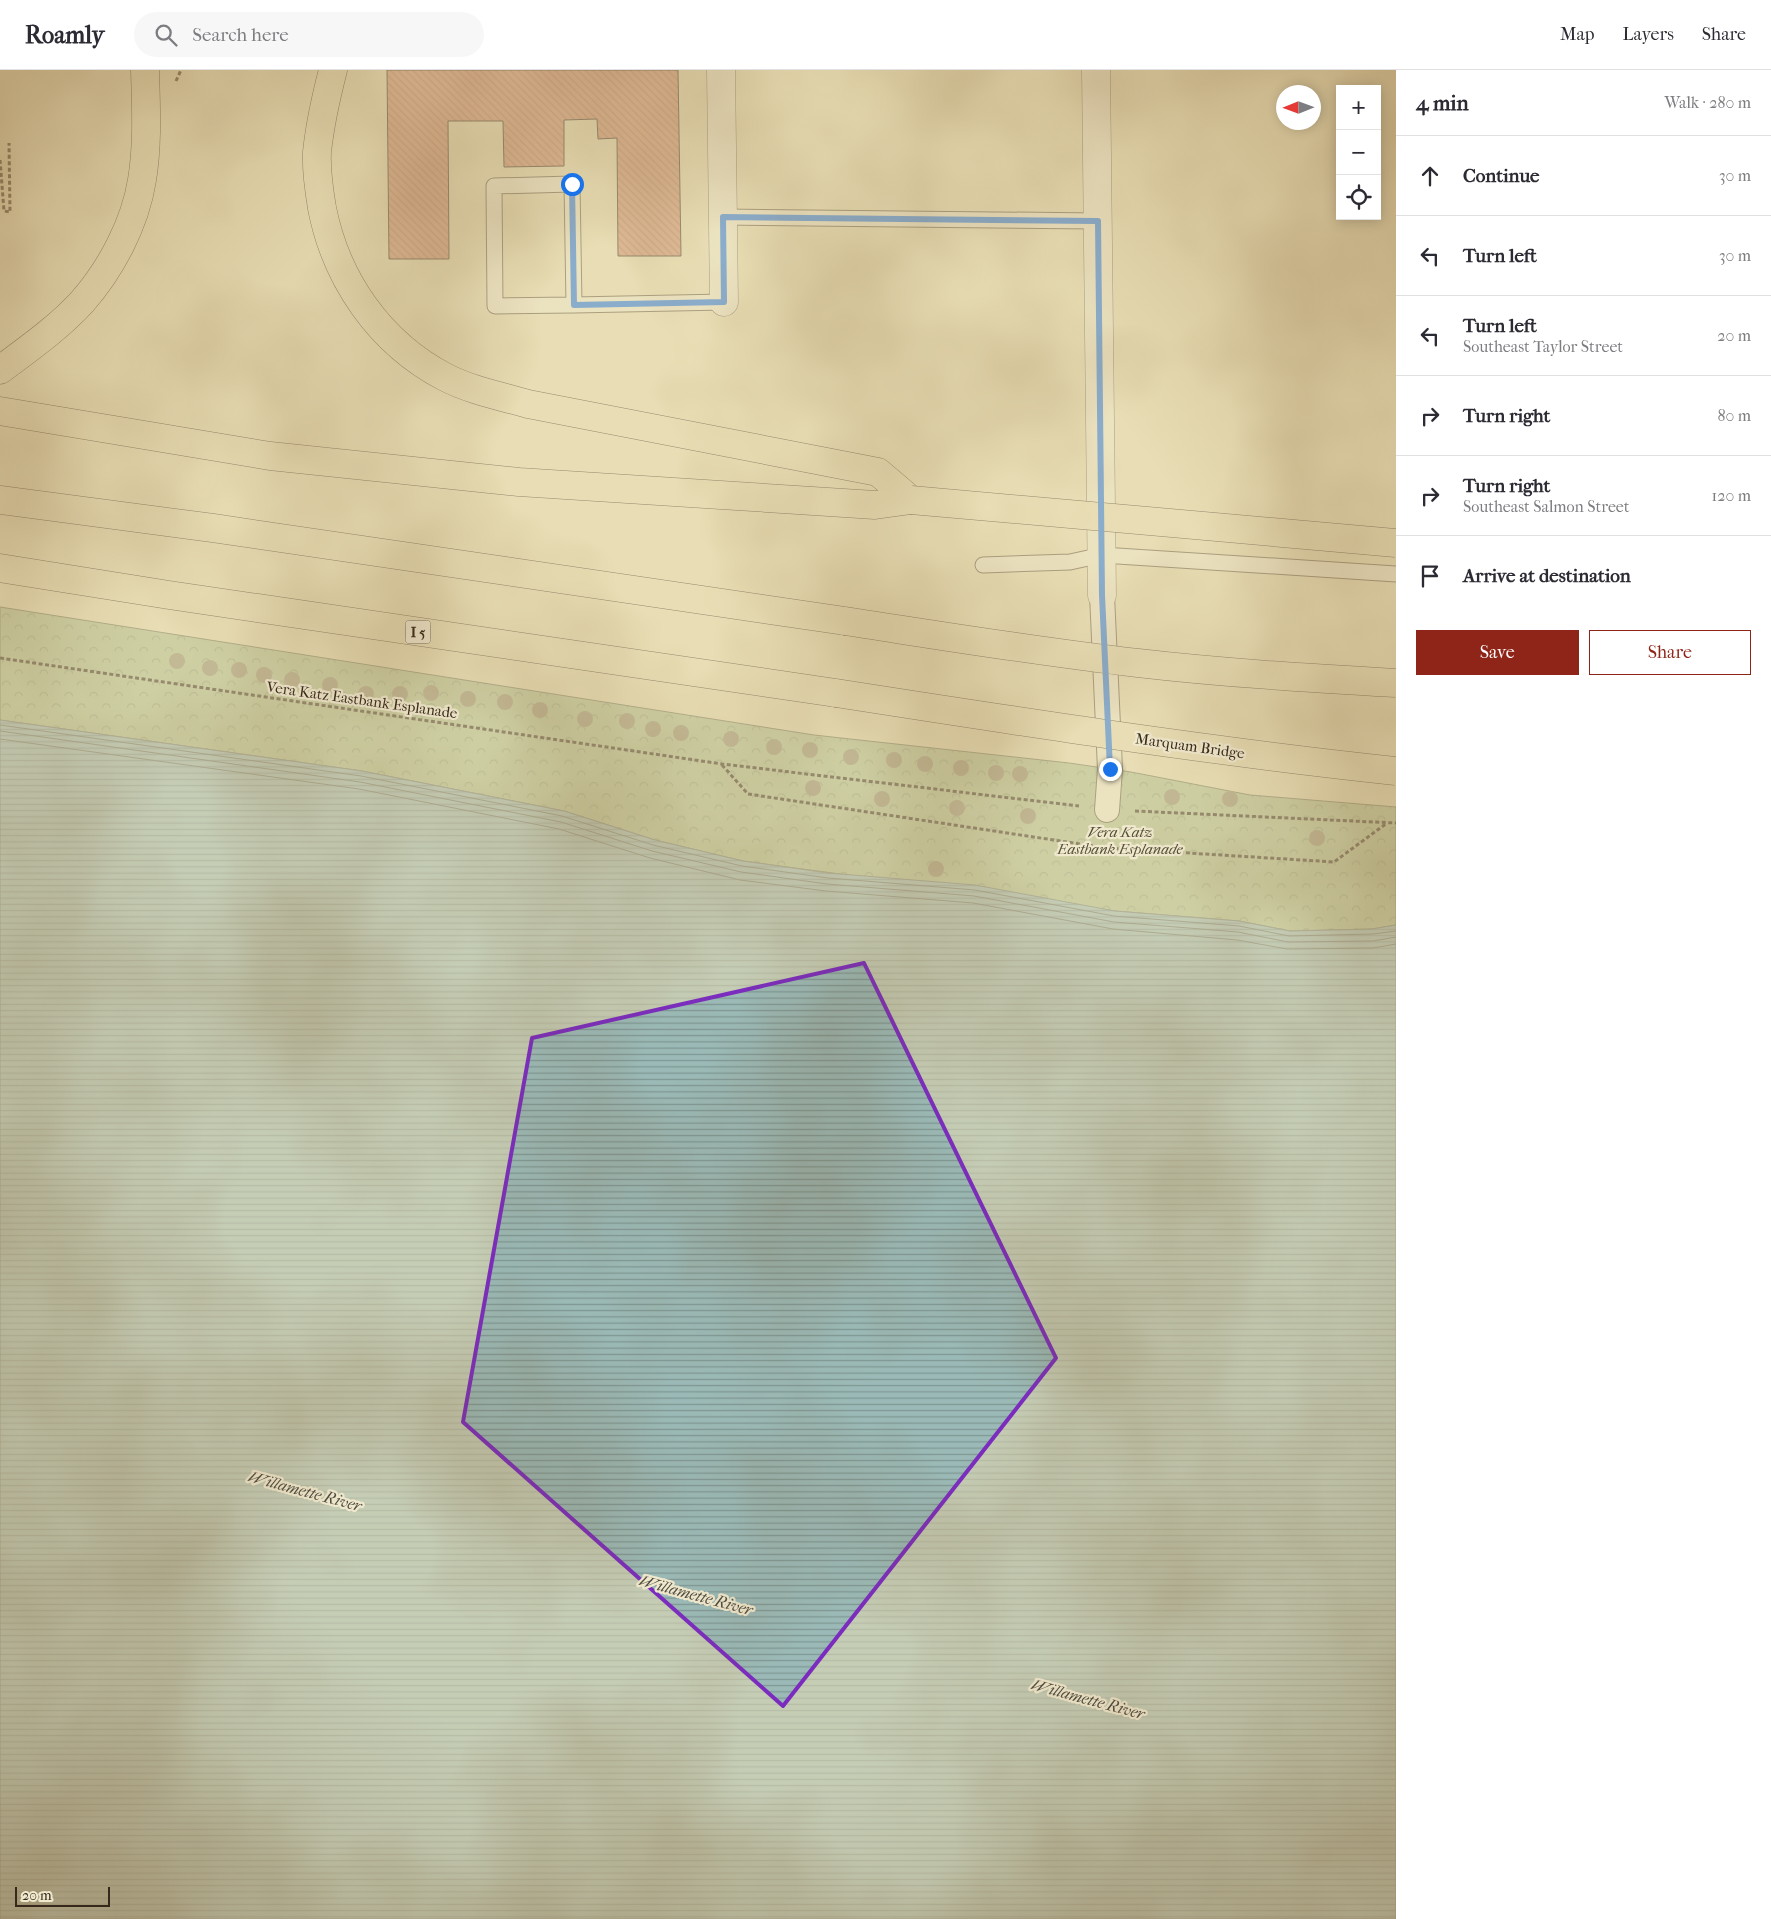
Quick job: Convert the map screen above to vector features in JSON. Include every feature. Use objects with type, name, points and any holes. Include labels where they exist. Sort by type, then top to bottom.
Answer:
[{"type":"main road","points":[[0,370],[44,337],[82,302],[110,264],[130,222],[142,181],[146,132],[145,70]]},
{"type":"main road","points":[[333,70],[326,98],[317,153],[319,191],[327,234],[342,273],[365,309],[386,333],[413,356],[445,377],[491,394],[528,404],[878,472],[911,500]]},
{"type":"main road","points":[[0,411],[270,456],[519,482],[875,505],[911,500],[1396,542]]},
{"type":"main road","points":[[0,500],[213,528],[993,644],[1139,663],[1286,677],[1396,683]]},
{"type":"main road","name":"Marquam Bridge","points":[[0,568],[169,595],[1076,730],[1283,759],[1396,771]]},
{"type":"street","points":[[721,70],[724,302]]},
{"type":"street","points":[[1096,70],[1102,595],[1110,769],[1107,810]]},
{"type":"lane","points":[[574,305],[572,184],[494,186],[496,306],[574,305],[724,302]]},
{"type":"lane","points":[[723,217],[1098,221]]},
{"type":"lane","points":[[984,565],[1070,562],[1102,555],[1396,574]]},
{"type":"path","points":[[0,160],[4,211],[10,212],[9,143]]},
{"type":"path","name":"Vera Katz Eastbank Esplanade","points":[[0,658],[722,764],[1107,810],[1396,823]]},
{"type":"path","points":[[722,764],[748,794],[1107,848],[1334,862],[1387,823]]},
{"type":"highlighted area","points":[[864,963],[1056,1358],[783,1706],[463,1422],[532,1038]]},
{"type":"green space","name":"Vera Katz Eastbank Esplanade","points":[[0,607],[814,735],[1069,763],[1131,772],[1250,795],[1396,807],[1396,925],[1372,929],[1290,931],[1239,921],[1115,911],[743,861],[655,840],[564,811],[362,771],[0,720]]},
{"type":"water","name":"Willamette River","points":[[0,720],[362,771],[564,811],[655,840],[743,861],[828,873],[975,885],[1115,911],[1239,921],[1290,931],[1372,929],[1396,925],[1396,1919],[0,1919]]},
{"type":"building","points":[[387,70],[678,70],[681,256],[618,256],[617,138],[598,139],[597,119],[564,120],[564,166],[504,167],[503,121],[448,121],[449,259],[389,259]]},
{"type":"route","points":[[572,184],[574,305],[724,302],[723,217],[1098,221],[1102,595],[1110,769]]}]
